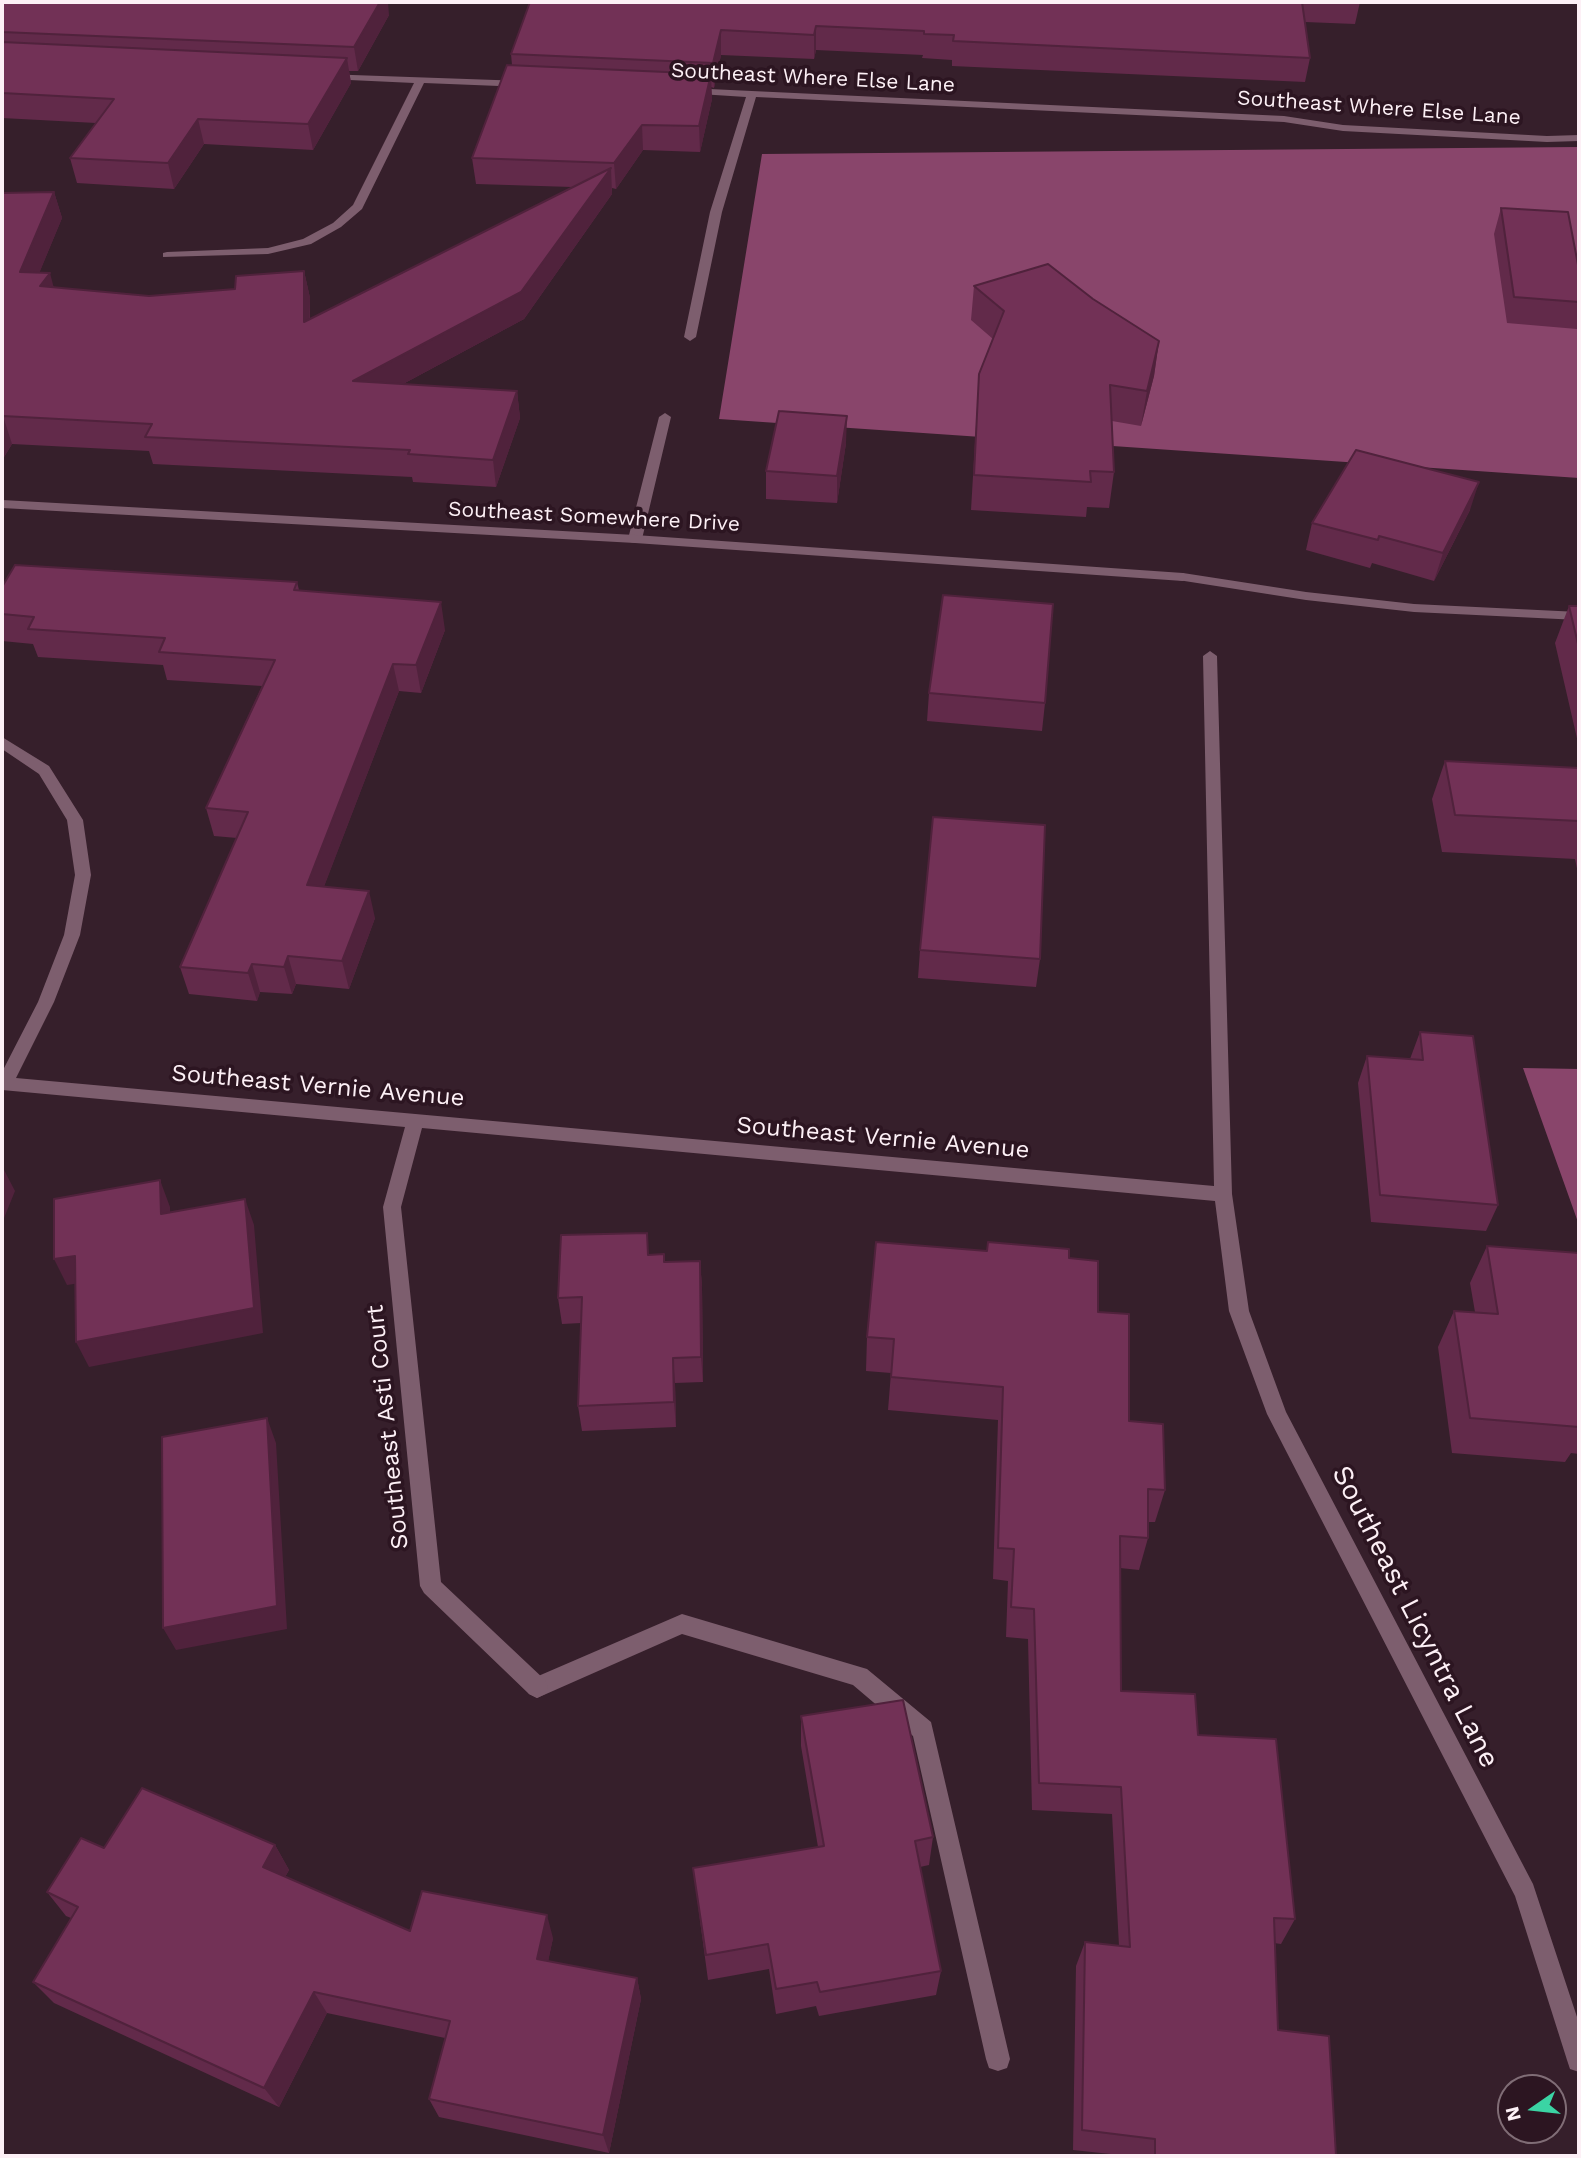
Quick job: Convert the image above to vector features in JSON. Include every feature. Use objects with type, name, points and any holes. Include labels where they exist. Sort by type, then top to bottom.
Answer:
[{"type":"street","points":[[310,75],[531,84]]},
{"type":"street","points":[[167,255],[268,251],[307,242],[337,225],[358,207],[420,80]]},
{"type":"street","name":"Southeast Where Else Lane","points":[[669,90],[1284,119],[1343,128],[1520,138],[1579,138]]},
{"type":"street","points":[[690,337],[716,212],[752,94]]},
{"type":"street","points":[[635,539],[665,417]]},
{"type":"street","name":"Southeast Somewhere Drive","points":[[2,504],[635,539],[1183,578],[1294,595],[1414,608],[1579,616]]},
{"type":"street","points":[[1210,656],[1223,1194]]},
{"type":"street","points":[[2,742],[44,770],[63,800],[75,820],[83,875],[72,935],[46,1002],[4,1083]]},
{"type":"street","name":"Southeast Vernie Avenue","points":[[4,1083],[1223,1194]]},
{"type":"street","name":"Southeast Asti Court","points":[[416,1119],[392,1207],[431,1586],[537,1687],[682,1624],[859,1676],[923,1730],[998,2059]]},
{"type":"street","name":"Southeast Licyntra Lane","points":[[1223,1194],[1239,1311],[1277,1414],[1525,1892],[1579,2060]]},
{"type":"shaded area","points":[[1579,147],[1579,478],[719,419],[762,154]]},
{"type":"shaded area","points":[[1523,1068],[1579,1069],[1579,1225]]},
{"type":"building","points":[[2,2],[380,2],[354,47],[2,32]]},
{"type":"building","points":[[530,2],[1302,2],[1310,58],[953,41],[954,35],[924,34],[924,31],[816,26],[814,35],[721,30],[713,63],[511,54]]},
{"type":"building","points":[[2,42],[347,58],[308,124],[198,119],[168,163],[70,158],[114,99],[2,93]]},
{"type":"building","points":[[507,65],[711,74],[699,126],[642,125],[614,163],[472,158]]},
{"type":"building","points":[[611,168],[521,292],[353,381],[517,391],[493,460],[408,454],[410,450],[145,437],[152,424],[2,418],[2,193],[54,192],[20,272],[50,273],[40,286],[149,296],[235,289],[236,276],[304,271],[304,322]]},
{"type":"building","points":[[1501,208],[1568,212],[1579,270],[1579,302],[1514,297]]},
{"type":"building","points":[[1048,264],[1093,299],[1159,341],[1147,391],[1110,385],[1114,472],[1090,471],[1091,482],[974,475],[979,374],[1004,311],[974,286]]},
{"type":"building","points":[[779,411],[847,416],[837,476],[766,471]]},
{"type":"building","points":[[1356,450],[1479,482],[1443,553],[1379,536],[1378,540],[1312,523]]},
{"type":"building","points":[[15,565],[297,582],[294,590],[441,602],[416,665],[393,664],[307,885],[369,891],[342,961],[288,956],[284,967],[252,964],[248,973],[180,967],[248,812],[206,808],[275,660],[159,652],[165,638],[28,629],[34,617],[2,614],[2,587]]},
{"type":"building","points":[[943,595],[1053,604],[1045,703],[929,693]]},
{"type":"building","points":[[1569,606],[1579,606],[1579,648]]},
{"type":"building","points":[[1445,761],[1579,768],[1579,821],[1455,815]]},
{"type":"building","points":[[933,817],[1045,825],[1040,959],[920,950]]},
{"type":"building","points":[[1420,1032],[1473,1036],[1498,1205],[1380,1195],[1367,1056],[1423,1060]]},
{"type":"building","points":[[160,1180],[161,1214],[245,1199],[254,1308],[76,1342],[75,1256],[54,1259],[54,1199]]},
{"type":"building","points":[[647,1233],[648,1255],[664,1254],[664,1262],[700,1261],[701,1357],[673,1358],[674,1402],[578,1406],[582,1297],[558,1298],[561,1235]]},
{"type":"building","points":[[876,1242],[987,1251],[988,1242],[1069,1249],[1069,1258],[1098,1261],[1098,1312],[1129,1314],[1129,1421],[1163,1424],[1165,1490],[1148,1489],[1148,1538],[1120,1536],[1121,1691],[1195,1694],[1198,1735],[1276,1739],[1295,1919],[1274,1918],[1278,2030],[1329,2036],[1336,2156],[1155,2156],[1155,2139],[1082,2130],[1085,1942],[1130,1947],[1121,1787],[1039,1783],[1034,1609],[1011,1607],[1014,1549],[998,1548],[1003,1387],[891,1377],[894,1339],[867,1337]]},
{"type":"building","points":[[1487,1246],[1579,1253],[1579,1427],[1470,1418],[1454,1311],[1498,1314]]},
{"type":"building","points":[[267,1418],[277,1606],[163,1628],[162,1437]]},
{"type":"building","points":[[903,1700],[933,1837],[915,1841],[941,1971],[820,1992],[817,1982],[776,1989],[768,1944],[706,1955],[693,1868],[824,1846],[801,1716]]},
{"type":"building","points":[[142,1788],[275,1845],[263,1867],[410,1931],[422,1891],[547,1915],[537,1959],[637,1978],[603,2135],[429,2099],[450,2021],[314,1992],[264,2088],[33,1982],[78,1907],[47,1892],[81,1838],[104,1848]]}]
